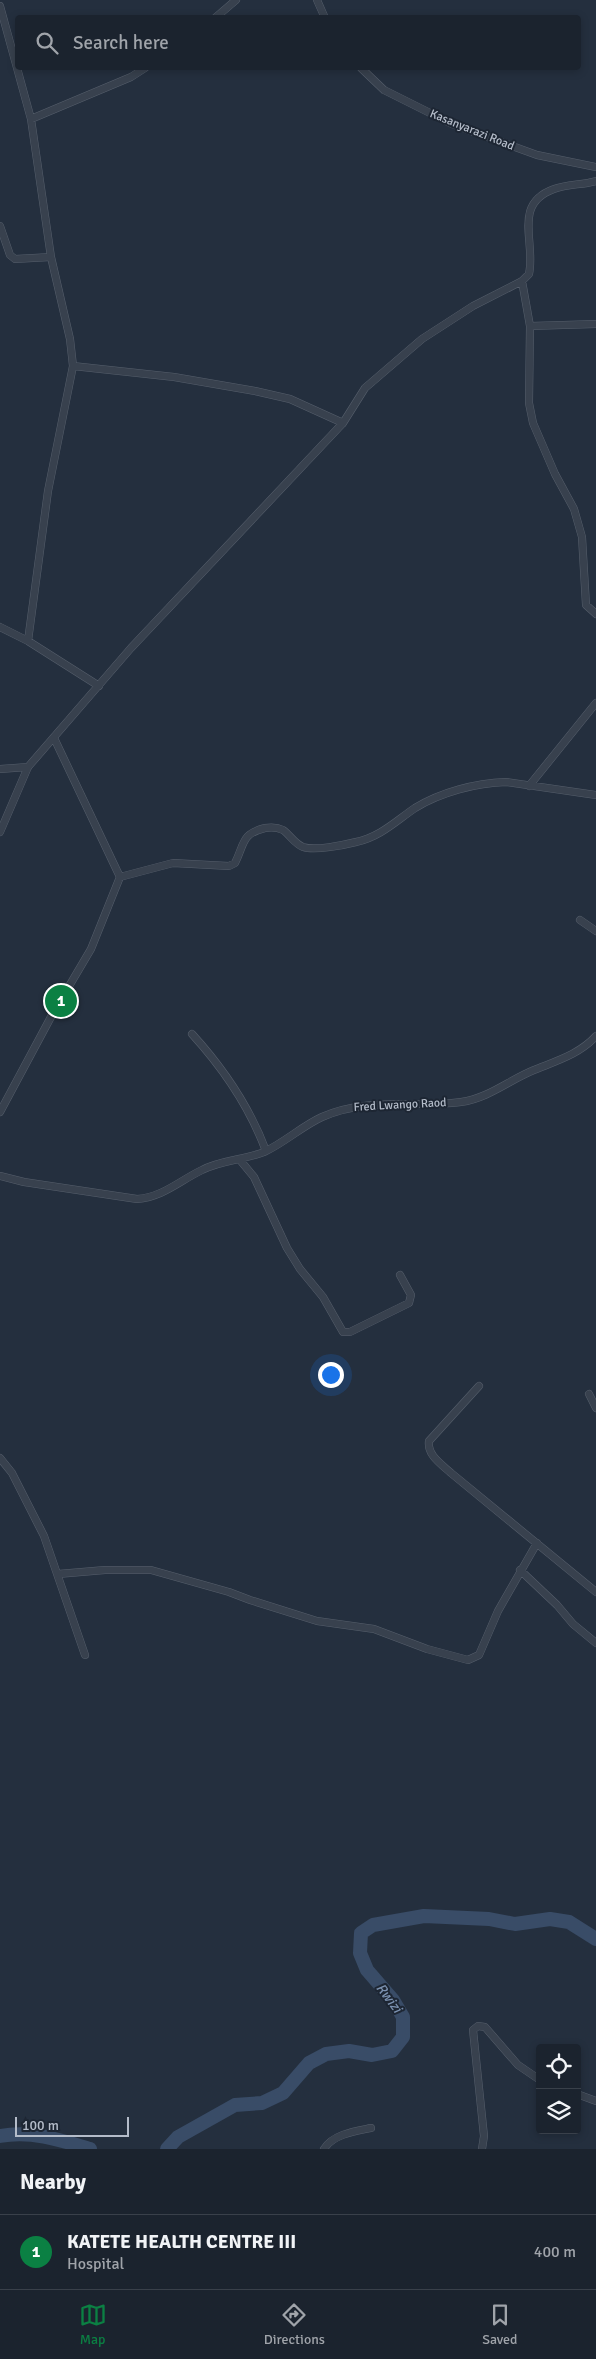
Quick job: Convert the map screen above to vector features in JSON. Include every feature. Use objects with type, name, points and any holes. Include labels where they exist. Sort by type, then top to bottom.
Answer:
[{"type":"street","points":[[218,15],[236,0]]},
{"type":"street","points":[[317,0],[324,15]]},
{"type":"street","points":[[0,6],[15,61]]},
{"type":"street","points":[[18,70],[31,119],[50,257],[70,339],[73,366],[48,491],[28,641]]},
{"type":"street","points":[[31,119],[142,70]]},
{"type":"street","name":"Kasanyarazi Road","points":[[362,70],[384,90],[452,124],[537,155],[596,167]]},
{"type":"street","points":[[0,832],[28,767],[137,642],[343,423],[366,388],[422,340],[473,306],[522,281],[529,274],[528,220],[532,203],[542,194],[556,188],[596,181]]},
{"type":"street","points":[[0,226],[10,255],[14,259],[50,257]]},
{"type":"street","points":[[522,281],[530,326],[529,402],[533,423],[554,474],[574,508],[582,537],[586,605],[596,614]]},
{"type":"street","points":[[530,326],[596,324]]},
{"type":"street","points":[[73,366],[174,377],[255,391],[290,399],[343,423]]},
{"type":"street","points":[[0,627],[28,641],[99,686]]},
{"type":"street","points":[[529,786],[596,703]]},
{"type":"street","points":[[0,1112],[52,1015],[91,949],[120,877],[54,738]]},
{"type":"street","points":[[0,769],[28,767]]},
{"type":"street","points":[[120,877],[173,863],[229,866],[235,863],[244,839],[251,831],[269,827],[285,831],[302,847],[311,848],[356,842],[374,837],[435,798],[494,782],[596,795]]},
{"type":"street","points":[[580,920],[596,931]]},
{"type":"street","points":[[192,1034],[213,1057],[243,1104],[256,1125],[266,1151]]},
{"type":"street","name":"Fred Lwango Raod","points":[[0,1176],[24,1182],[137,1199],[151,1198],[202,1170],[266,1151],[322,1117],[346,1108],[368,1105],[463,1102],[485,1096],[530,1072],[586,1046],[596,1036]]},
{"type":"street","points":[[240,1160],[254,1177],[287,1248],[300,1269],[322,1297],[343,1332],[350,1332],[409,1303],[411,1295],[400,1275]]},
{"type":"street","points":[[479,1386],[429,1441],[428,1448],[432,1455],[452,1473],[596,1592]]},
{"type":"street","points":[[589,1394],[596,1408]]},
{"type":"street","points":[[0,1458],[20,1486],[44,1536],[58,1574],[76,1635],[85,1655]]},
{"type":"street","points":[[58,1574],[105,1570],[151,1570],[318,1620],[374,1629],[427,1649],[468,1660],[479,1654],[498,1611],[537,1543]]},
{"type":"street","points":[[520,1570],[580,1630],[596,1643]]},
{"type":"street","points":[[482,2149],[484,2136],[478,2059],[472,2036],[473,2030],[478,2026],[488,2030],[518,2065],[536,2077]]},
{"type":"street","points":[[581,2095],[596,2101]]},
{"type":"street","points":[[324,2149],[327,2144],[342,2134],[371,2128]]},
{"type":"waterway","name":"Rwizi","points":[[167,2149],[178,2137],[235,2105],[262,2103],[283,2093],[309,2063],[326,2054],[349,2051],[372,2055],[392,2051],[403,2037],[403,2017],[393,2000],[367,1970],[360,1953],[361,1933],[373,1925],[424,1916],[489,1919],[515,1924],[550,1919],[569,1922],[596,1939]]},
{"type":"waterway","name":"Rwizi","points":[[0,2136],[12,2134],[34,2135],[57,2139],[90,2149]]},
{"type":"place","name":"KATETE HEALTH CENTRE III","points":[[61,1001]]}]
